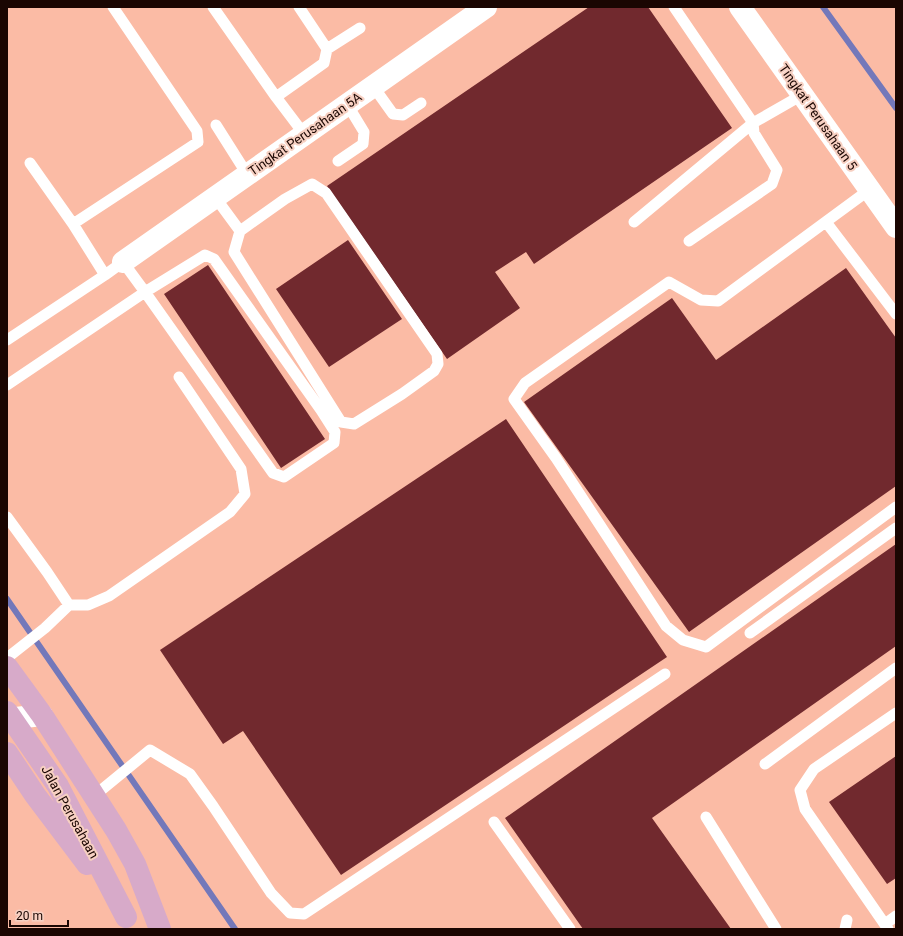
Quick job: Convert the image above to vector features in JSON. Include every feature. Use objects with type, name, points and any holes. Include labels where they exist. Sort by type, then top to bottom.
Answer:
[{"type":"main road","points":[[9,660],[42,715],[101,790],[116,830],[135,864],[160,929]]},
{"type":"main road","name":"Jalan Perusahaan","points":[[8,716],[58,786],[131,923]]},
{"type":"main road","name":"Jalan Perusahaan","points":[[7,753],[35,795],[131,923]]},
{"type":"main road","points":[[7,778],[35,795]]},
{"type":"street","name":"Tingkat Perusahaan 5A","points":[[123,262],[486,7]]},
{"type":"street","name":"Tingkat Perusahaan 5","points":[[740,7],[896,227]]},
{"type":"street","points":[[8,716],[42,715]]},
{"type":"lane","points":[[73,224],[198,142],[197,131],[113,7]]},
{"type":"lane","points":[[213,7],[276,97],[304,134]]},
{"type":"lane","points":[[299,7],[327,49]]},
{"type":"lane","points":[[674,7],[753,123],[754,132],[777,170],[772,184],[689,241]]},
{"type":"lane","points":[[276,97],[324,62],[327,49],[360,28]]},
{"type":"lane","points":[[373,86],[393,114],[403,115],[421,103]]},
{"type":"lane","points":[[634,222],[753,123],[802,94]]},
{"type":"lane","points":[[338,161],[363,144],[364,132],[347,104]]},
{"type":"lane","points":[[216,125],[247,174]]},
{"type":"lane","points":[[30,163],[73,224],[105,275]]},
{"type":"lane","points":[[312,184],[326,193],[437,354],[438,364],[434,371],[402,394],[354,424],[341,422],[234,252],[240,231],[285,199],[312,184]]},
{"type":"lane","points":[[869,190],[718,301],[701,300],[669,282],[525,383],[514,399],[556,458],[666,626],[683,640],[706,646],[896,507]]},
{"type":"lane","points":[[215,197],[240,231]]},
{"type":"lane","points":[[826,222],[896,314]]},
{"type":"lane","points":[[7,340],[123,262],[144,292],[273,473],[284,477],[334,443],[335,432],[214,259],[206,255],[144,292],[7,385]]},
{"type":"lane","points":[[9,660],[69,605],[88,605],[109,596],[230,512],[245,494],[241,469],[179,377]]},
{"type":"lane","points":[[7,517],[69,605]]},
{"type":"lane","points":[[750,633],[896,528]]},
{"type":"lane","points":[[765,764],[896,668]]},
{"type":"lane","points":[[101,790],[150,750],[190,774],[271,893],[290,913],[304,914],[665,674]]},
{"type":"lane","points":[[896,713],[814,768],[800,790],[805,809],[887,926],[896,916]]},
{"type":"lane","points":[[706,817],[776,929]]},
{"type":"lane","points":[[494,822],[570,929]]},
{"type":"building","points":[[589,7],[648,7],[732,128],[534,264],[526,252],[495,272],[520,308],[447,359],[327,186]]},
{"type":"building","points":[[348,240],[402,319],[329,367],[276,289]]},
{"type":"building","points":[[208,265],[325,439],[281,468],[164,294]]},
{"type":"building","points":[[846,268],[896,338],[896,486],[689,632],[524,402],[672,298],[716,360]]},
{"type":"building","points":[[506,419],[667,657],[341,875],[243,731],[223,744],[160,650]]},
{"type":"building","points":[[896,544],[896,646],[652,818],[731,929],[583,929],[505,818]]},
{"type":"building","points":[[896,756],[896,878],[887,884],[829,802]]},
{"type":"waterway","points":[[823,7],[896,108]]},
{"type":"waterway","points":[[7,599],[235,929]]}]
